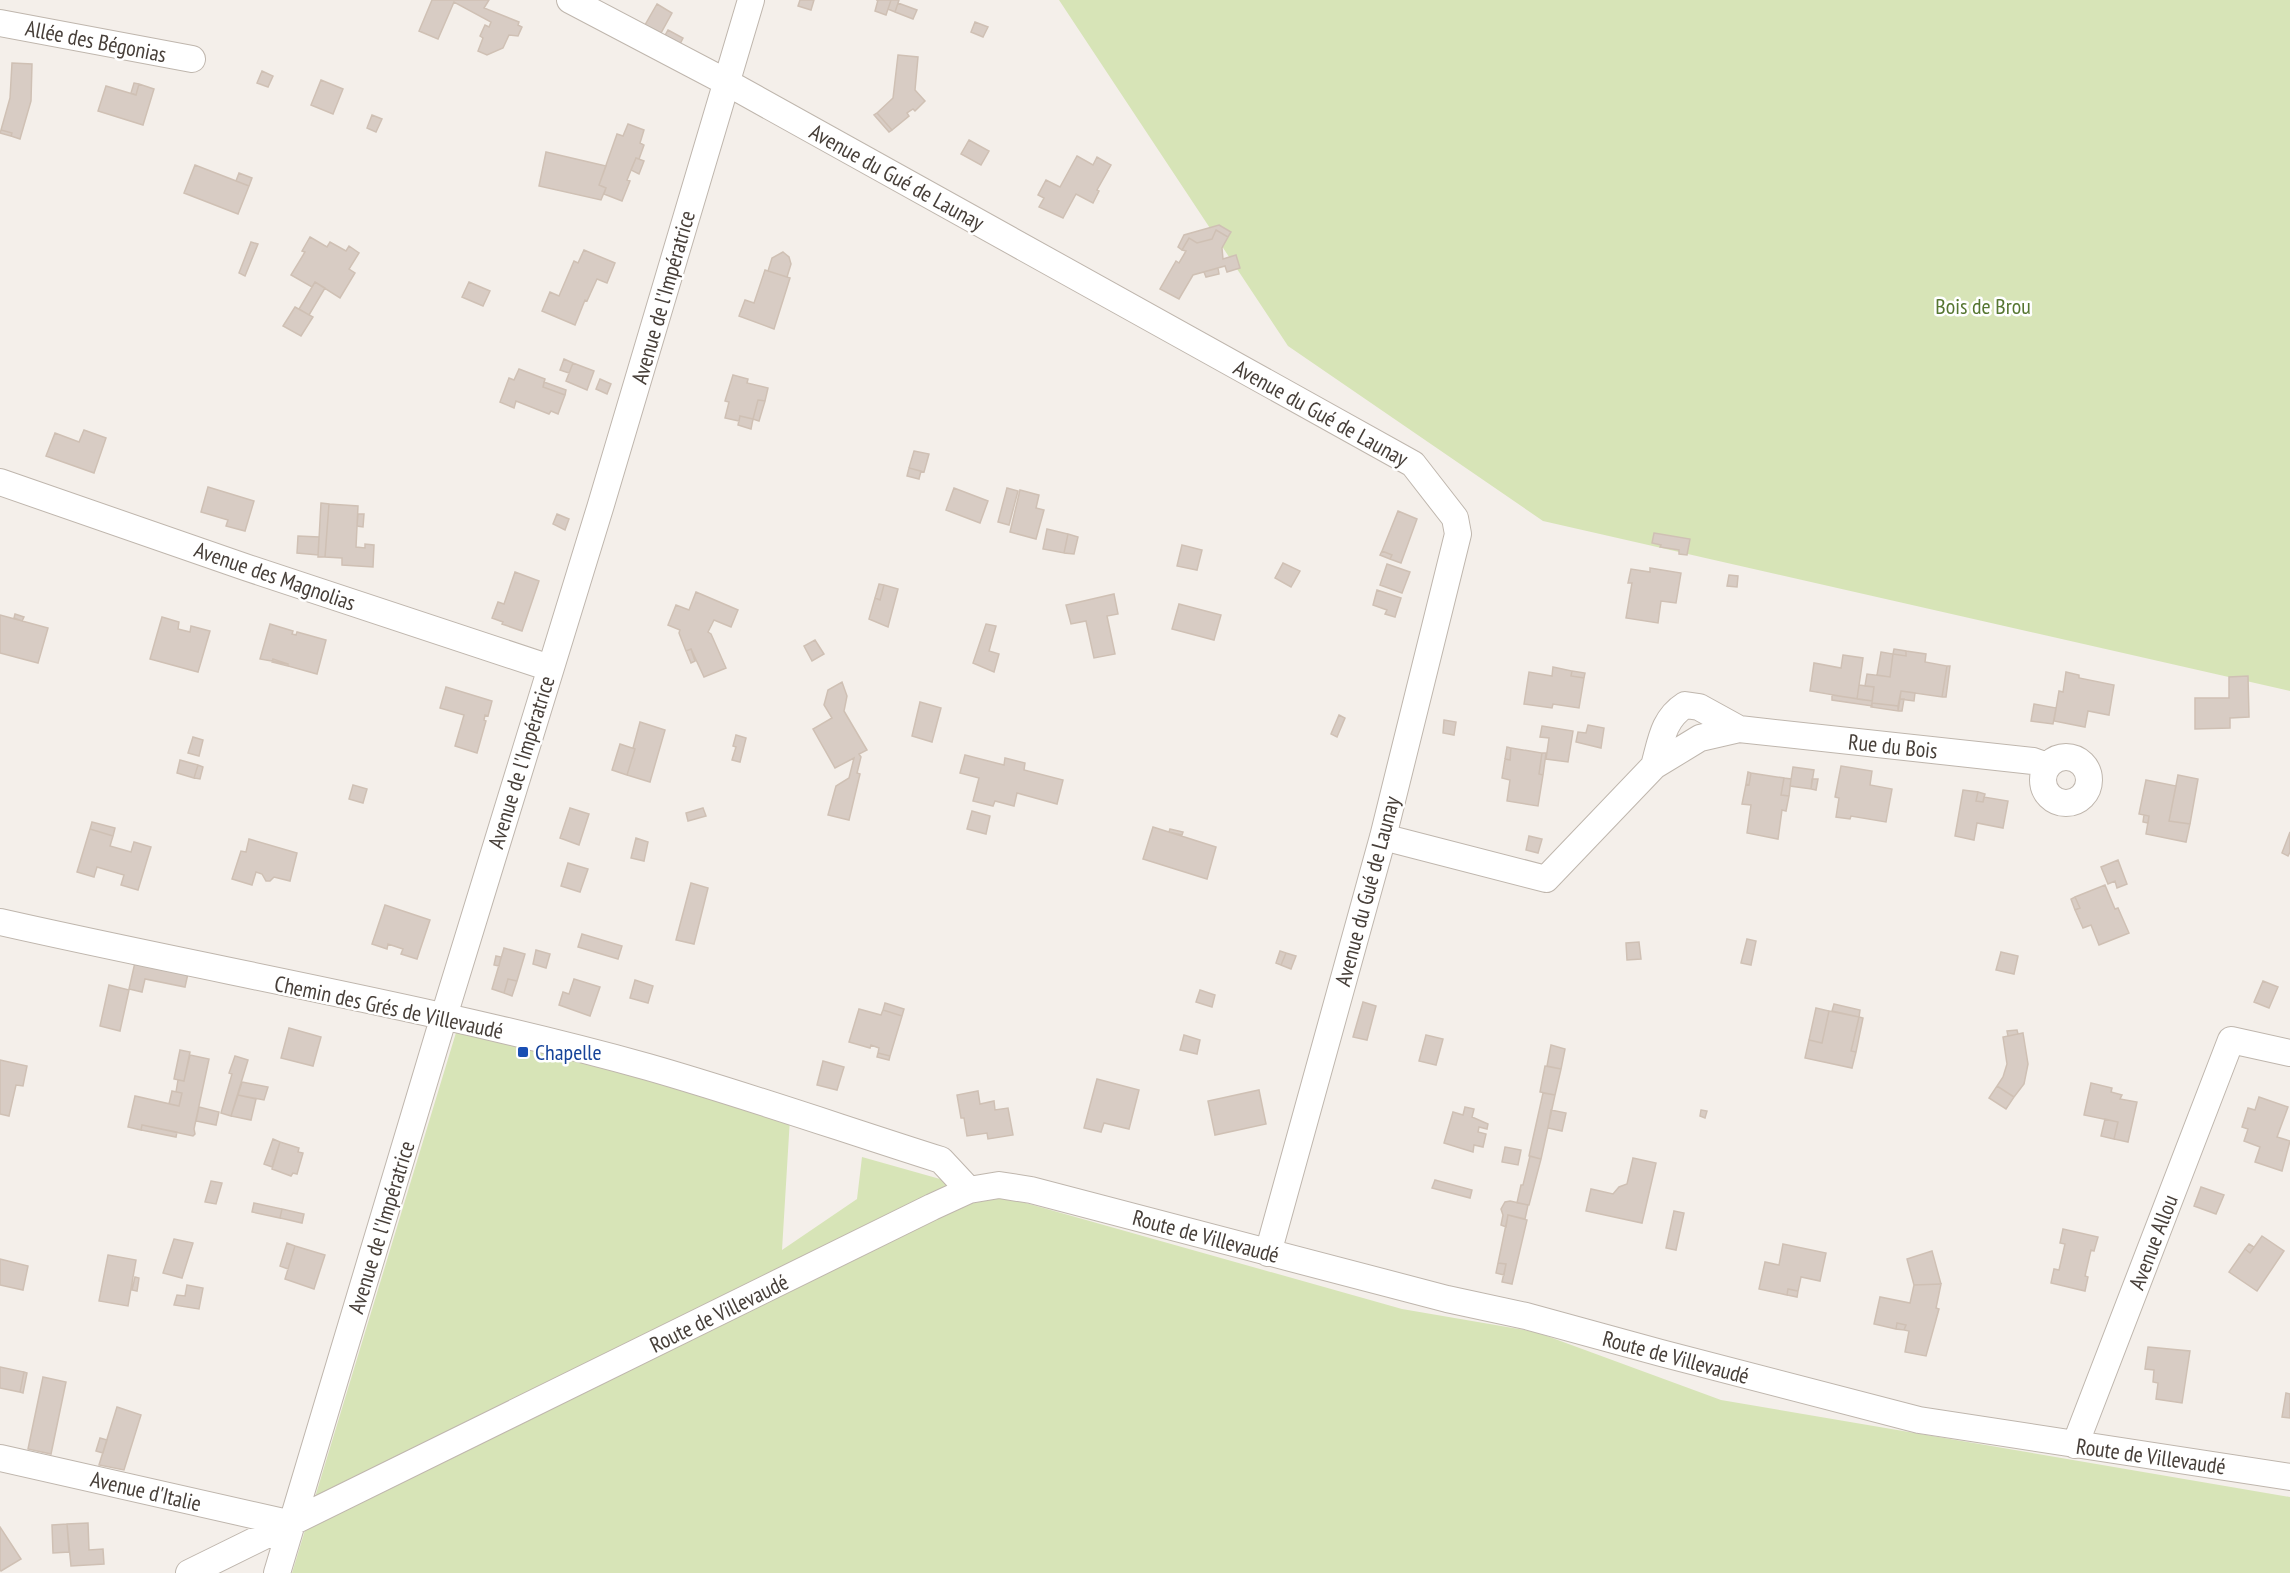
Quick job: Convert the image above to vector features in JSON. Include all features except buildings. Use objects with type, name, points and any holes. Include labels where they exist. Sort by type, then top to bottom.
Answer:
[{"type":"street","name":"Avenue du Gué de Launay","points":[[570,0],[726,82],[1413,464],[1455,518],[1458,534],[1383,837],[1268,1253]]},
{"type":"street","name":"Avenue de l'Impératrice","points":[[277,1573],[444,1016],[600,508],[751,0]]},
{"type":"street","name":"Allée des Bégonias","points":[[0,22],[192,59]]},
{"type":"street","name":"Avenue des Magnolias","points":[[0,482],[245,567],[550,668]]},
{"type":"street","name":"Rue du Bois","points":[[1654,765],[1665,728],[1673,712],[1685,705],[1699,707],[1739,729]]},
{"type":"street","name":"Rue du Bois","points":[[1383,837],[1546,879],[1654,765],[1700,738],[1739,729],[2033,761],[2048,766]]},
{"type":"street","name":"Chemin des Grés de Villevaudé","points":[[0,922],[444,1016],[648,1067],[941,1160],[969,1190]]},
{"type":"street","name":"Avenue Allou","points":[[2075,1445],[2231,1040],[2290,1053]]},
{"type":"street","name":"Route de Villevaudé","points":[[189,1573],[969,1190],[999,1185],[1031,1190],[1447,1299],[1526,1316],[1919,1420],[2290,1477]]},
{"type":"street","name":"Avenue d'Italie","points":[[0,1458],[292,1524]]},
{"type":"green space","name":"Bois de Brou","points":[[1059,0],[2290,0],[2290,691],[1543,521],[1288,346]]},
{"type":"green space","points":[[458,1026],[790,1118],[782,1250],[857,1199],[862,1157],[1402,1309],[1536,1332],[1721,1400],[2290,1497],[2290,1573],[292,1573]]},
{"type":"place","name":"Chapelle","points":[[523,1052]]}]
